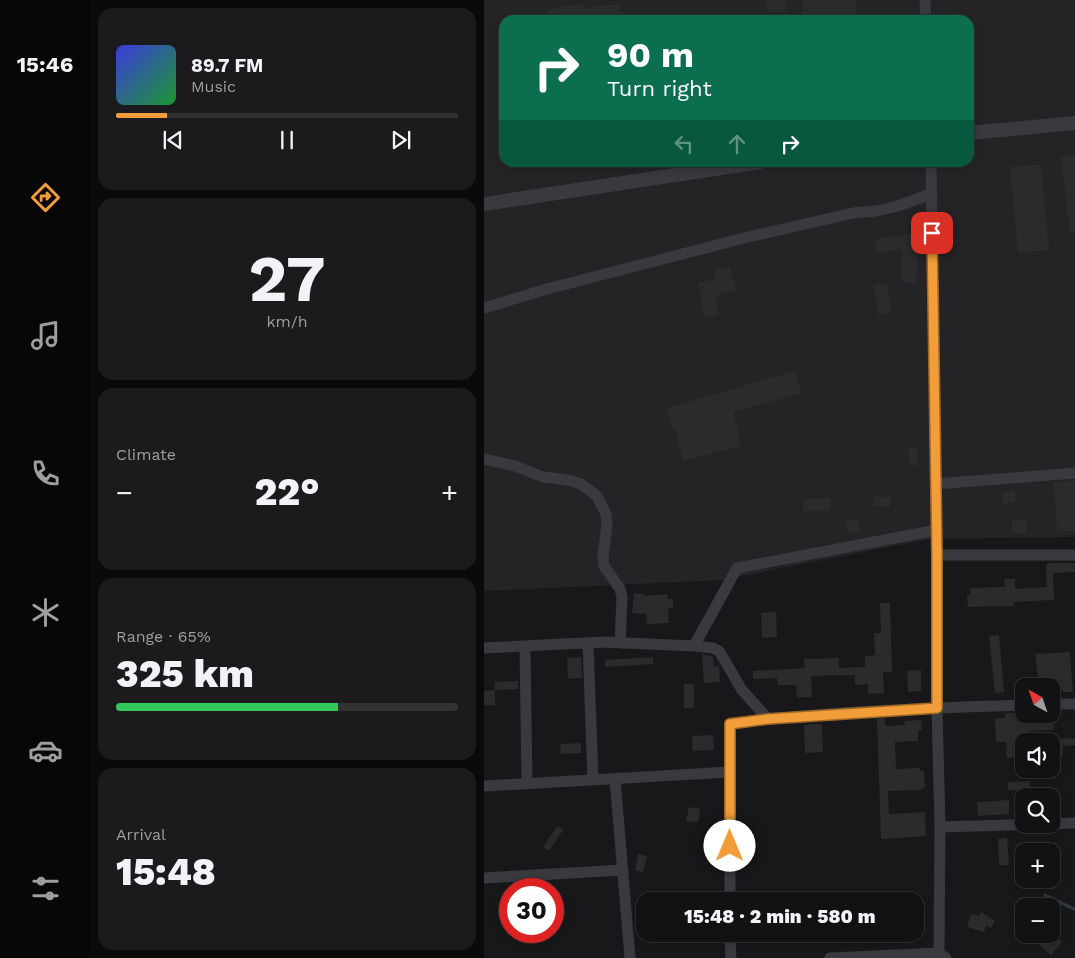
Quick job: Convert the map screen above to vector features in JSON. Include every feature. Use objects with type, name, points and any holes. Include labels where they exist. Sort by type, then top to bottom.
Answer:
[{"type":"street","points":[[925,0],[926,15]]},
{"type":"street","points":[[974,133],[1075,123]]},
{"type":"street","points":[[484,204],[728,167]]},
{"type":"street","points":[[830,958],[942,955],[937,708],[937,555],[931,167]]},
{"type":"street","points":[[484,308],[547,289],[744,238],[853,213],[876,211],[898,206],[931,194]]},
{"type":"street","points":[[484,459],[515,466],[542,477],[568,480],[581,484],[597,496],[606,514],[604,566],[620,589],[622,597],[620,643]]},
{"type":"street","points":[[936,484],[1075,473]]},
{"type":"street","points":[[694,646],[737,568],[936,530]]},
{"type":"street","points":[[937,555],[1075,555]]},
{"type":"street","points":[[588,642],[593,780]]},
{"type":"street","points":[[484,648],[588,642],[713,648],[719,651],[742,690],[768,719]]},
{"type":"street","points":[[525,646],[527,784]]},
{"type":"street","points":[[1060,704],[1075,704]]},
{"type":"street","points":[[730,892],[730,724],[768,719],[937,708],[1015,705]]},
{"type":"street","points":[[484,786],[730,772]]},
{"type":"street","points":[[615,779],[630,958]]},
{"type":"street","points":[[940,827],[1075,824]]},
{"type":"street","points":[[484,878],[623,870]]},
{"type":"street","points":[[730,942],[730,958]]},
{"type":"shaded area","points":[[484,0],[1075,0],[1075,537],[930,539],[722,580],[484,591]]},
{"type":"building","points":[[766,0],[785,0],[786,12],[767,13]]},
{"type":"building","points":[[802,0],[856,0],[857,15],[803,15]]},
{"type":"building","points":[[584,4],[584,8],[620,4],[621,15],[549,15],[548,9]]},
{"type":"building","points":[[1076,155],[1076,232],[1070,232],[1061,157]]},
{"type":"building","points":[[1041,164],[1049,250],[1018,253],[1010,167]]},
{"type":"building","points":[[916,233],[918,246],[916,283],[901,282],[902,249],[877,253],[875,239]]},
{"type":"building","points":[[730,266],[736,290],[716,295],[719,315],[704,318],[698,283],[716,279],[714,270]]},
{"type":"building","points":[[887,283],[891,313],[878,315],[873,285]]},
{"type":"building","points":[[795,371],[801,393],[733,412],[742,446],[683,461],[675,429],[673,429],[667,408]]},
{"type":"building","points":[[908,448],[918,448],[918,465],[909,466]]},
{"type":"building","points":[[1076,481],[1076,531],[1057,532],[1054,482]]},
{"type":"building","points":[[1015,490],[1016,502],[1003,504],[1002,492]]},
{"type":"building","points":[[874,497],[891,497],[891,506],[874,506]]},
{"type":"building","points":[[831,498],[831,511],[803,511],[803,499]]},
{"type":"building","points":[[857,519],[860,530],[848,534],[845,522]]},
{"type":"building","points":[[1012,520],[1026,520],[1026,533],[1012,533]]},
{"type":"building","points":[[1076,563],[1076,572],[1053,573],[1054,600],[1013,602],[1014,606],[968,607],[967,595],[970,595],[970,588],[1005,587],[1004,579],[1015,579],[1015,589],[1047,587],[1046,564]]},
{"type":"building","points":[[634,593],[644,594],[644,596],[667,594],[668,599],[673,599],[673,608],[668,609],[669,623],[647,624],[646,614],[632,613]]},
{"type":"building","points":[[880,603],[890,603],[892,672],[883,672],[884,693],[868,694],[868,684],[855,685],[855,675],[811,676],[812,697],[797,697],[796,685],[778,685],[777,678],[753,679],[753,671],[805,668],[804,659],[839,658],[839,668],[865,667],[865,656],[875,655],[874,633],[881,633]]},
{"type":"building","points":[[776,612],[777,637],[762,638],[761,613]]},
{"type":"building","points":[[999,635],[1004,692],[995,693],[989,636]]},
{"type":"building","points":[[1070,652],[1073,692],[1063,692],[1063,690],[1060,690],[1060,678],[1038,678],[1035,654]]},
{"type":"building","points":[[702,654],[713,657],[714,667],[719,666],[720,682],[704,683]]},
{"type":"building","points":[[581,657],[582,678],[568,679],[567,658]]},
{"type":"building","points":[[653,657],[653,664],[605,667],[605,660]]},
{"type":"building","points":[[921,670],[921,691],[908,692],[907,671]]},
{"type":"building","points":[[518,681],[518,689],[495,690],[495,682]]},
{"type":"building","points":[[684,684],[694,684],[694,708],[684,708]]},
{"type":"building","points":[[495,690],[495,705],[484,705],[484,691]]},
{"type":"building","points":[[1005,713],[1015,713],[1015,723],[1054,723],[1054,730],[1015,733],[1015,758],[1007,758],[1006,742],[996,742],[995,719],[1005,718]]},
{"type":"building","points":[[885,718],[885,726],[905,725],[904,721],[921,720],[922,730],[918,730],[918,741],[895,742],[896,769],[920,768],[920,771],[924,771],[925,788],[921,788],[922,790],[888,791],[889,814],[925,812],[926,836],[881,839],[877,719]]},
{"type":"building","points":[[822,724],[823,752],[805,753],[804,725]]},
{"type":"building","points":[[713,735],[714,750],[693,751],[692,736]]},
{"type":"building","points":[[1076,738],[1076,745],[1063,746],[1063,755],[1060,755],[1060,739]]},
{"type":"building","points":[[581,743],[581,753],[561,754],[560,744]]},
{"type":"building","points":[[1030,781],[1030,788],[1008,790],[1008,782]]},
{"type":"building","points":[[1009,800],[1009,814],[978,816],[977,802]]},
{"type":"building","points":[[689,807],[700,809],[698,822],[686,821]]},
{"type":"building","points":[[557,826],[563,830],[549,851],[543,847]]},
{"type":"building","points":[[1007,838],[1009,865],[999,865],[998,839]]},
{"type":"building","points":[[638,854],[647,856],[643,872],[635,870]]},
{"type":"building","points":[[981,912],[995,921],[991,928],[986,925],[984,932],[967,927],[971,914],[979,916]]},
{"type":"building","points":[[1060,940],[1062,942],[1051,955],[1039,945],[1041,943],[1060,943]]},
{"type":"waterway","points":[[1045,895],[1076,910]]},
{"type":"route","points":[[730,846],[730,724],[768,719],[937,708],[937,555],[932,233]]}]
